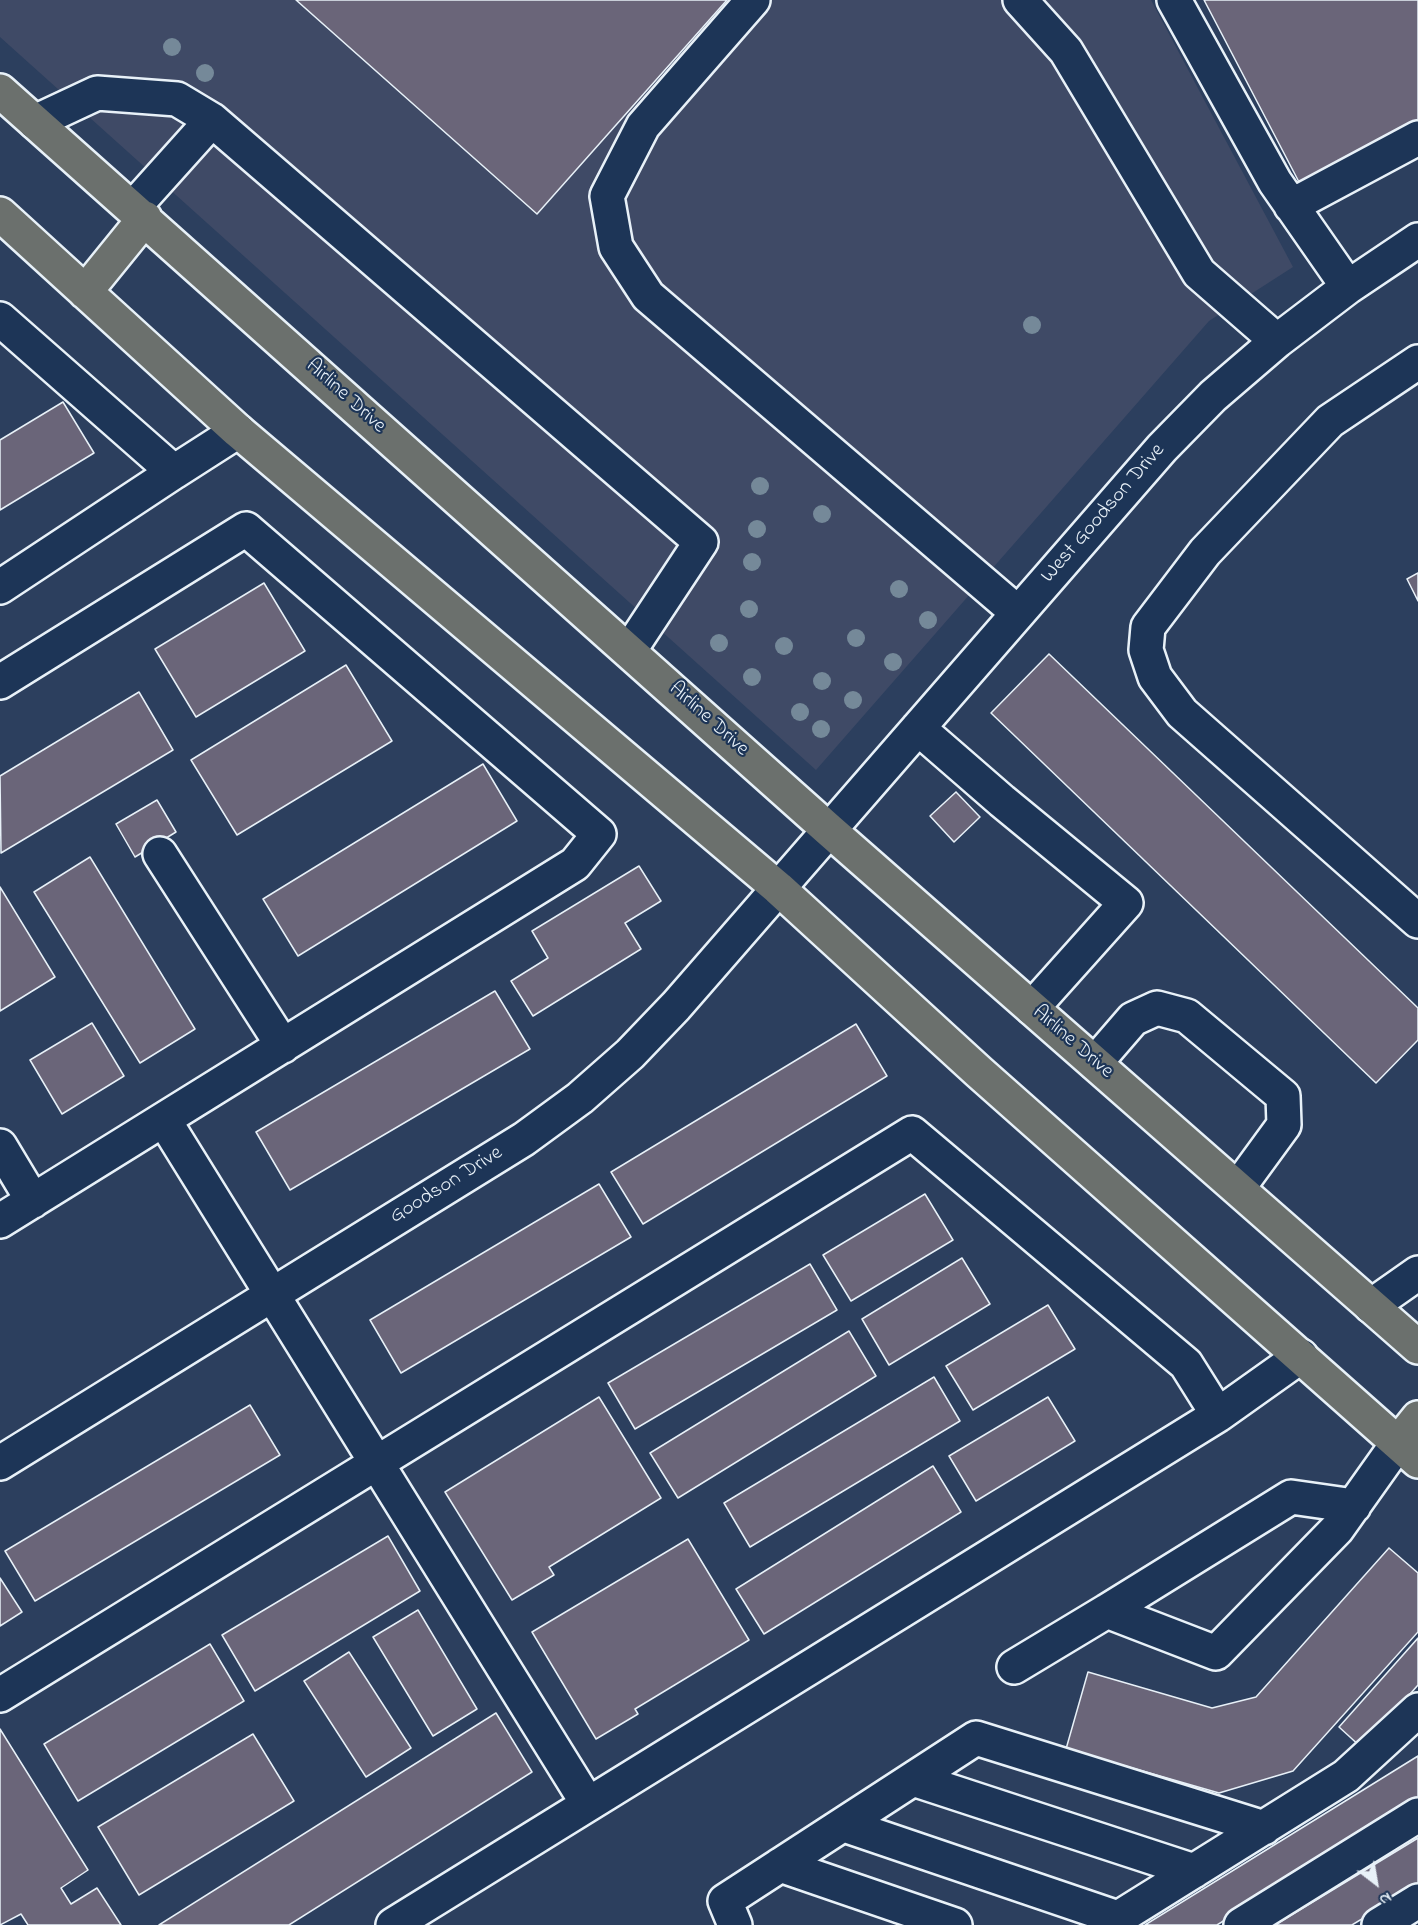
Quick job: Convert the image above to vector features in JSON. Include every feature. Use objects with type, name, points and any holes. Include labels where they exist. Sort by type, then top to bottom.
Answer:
[{"type":"main road","name":"Airline Drive","points":[[0,91],[830,830],[1418,1347]]},
{"type":"main road","points":[[85,292],[139,213]]},
{"type":"main road","points":[[0,214],[238,431],[778,888],[979,1072],[1301,1356],[1411,1441]]},
{"type":"street","points":[[753,0],[642,126],[607,196],[616,247],[648,296],[1018,613]]},
{"type":"street","points":[[1020,0],[1066,51],[1199,273],[1277,341]]},
{"type":"street","points":[[1174,0],[1275,182],[1348,287]]},
{"type":"street","points":[[35,122],[97,93],[177,99],[212,120],[701,542],[629,651]]},
{"type":"street","points":[[139,213],[212,120]]},
{"type":"street","points":[[1291,206],[1418,138]]},
{"type":"street","name":"West Goodson Drive","points":[[830,830],[1162,448],[1213,396],[1277,341],[1348,287],[1418,240]]},
{"type":"street","points":[[0,319],[174,472]]},
{"type":"street","points":[[1418,362],[1330,421],[1204,552],[1148,627],[1146,650],[1155,677],[1182,713],[1418,921]]},
{"type":"street","points":[[0,587],[238,431]]},
{"type":"street","points":[[0,682],[246,529],[599,834],[575,864],[0,1221]]},
{"type":"street","points":[[918,728],[1126,903],[1032,1008]]},
{"type":"street","name":"Goodson Drive","points":[[0,1463],[524,1139],[580,1098],[630,1054],[676,1006],[830,830]]},
{"type":"street","points":[[160,854],[283,1046]]},
{"type":"street","points":[[1095,1063],[1132,1019],[1157,1008],[1187,1016],[1283,1096],[1284,1125],[1238,1188]]},
{"type":"street","points":[[164,1120],[588,1804]]},
{"type":"street","points":[[0,1695],[912,1132],[1186,1364],[1218,1415]]},
{"type":"street","points":[[0,1146],[33,1201]]},
{"type":"street","points":[[1371,1306],[1418,1273]]},
{"type":"street","points":[[393,1925],[1218,1415],[1301,1356]]},
{"type":"street","points":[[1107,1611],[1216,1653],[1337,1529],[1411,1441]]},
{"type":"street","points":[[1014,1667],[1291,1497],[1354,1506]]},
{"type":"street","points":[[843,1825],[1112,1921],[1346,1776],[1418,1710]]},
{"type":"street","points":[[735,1925],[725,1900],[976,1738],[1264,1828]]},
{"type":"street","points":[[913,1779],[1194,1870]]},
{"type":"street","points":[[1241,1925],[1418,1815]]},
{"type":"street","points":[[780,1865],[955,1925]]},
{"type":"street","points":[[1379,1925],[1418,1901]]},
{"type":"shaded area","points":[[0,0],[1151,0],[1293,267],[1209,321],[816,770],[0,37]]},
{"type":"building","points":[[296,0],[727,0],[537,214]]},
{"type":"building","points":[[1204,0],[1418,0],[1418,131],[1309,188],[1304,180],[1299,182]]},
{"type":"building","points":[[63,402],[94,453],[0,510],[0,440]]},
{"type":"building","points":[[1418,573],[1418,601],[1407,579]]},
{"type":"building","points":[[264,583],[305,651],[196,717],[155,649]]},
{"type":"building","points":[[1049,654],[1418,1008],[1418,1040],[1376,1083],[991,713]]},
{"type":"building","points":[[346,665],[392,741],[237,835],[191,760]]},
{"type":"building","points":[[139,692],[173,750],[1,853],[0,776]]},
{"type":"building","points":[[483,764],[517,821],[298,956],[263,899]]},
{"type":"building","points":[[956,792],[980,817],[954,842],[930,816]]},
{"type":"building","points":[[157,800],[176,832],[135,857],[116,824]]},
{"type":"building","points":[[90,857],[195,1029],[140,1063],[34,892]]},
{"type":"building","points":[[639,866],[661,901],[625,923],[641,949],[533,1016],[511,981],[548,958],[532,931]]},
{"type":"building","points":[[0,887],[55,977],[0,1011]]},
{"type":"building","points":[[495,991],[530,1049],[290,1190],[256,1132]]},
{"type":"building","points":[[92,1023],[124,1076],[62,1114],[30,1060]]},
{"type":"building","points":[[856,1024],[887,1076],[643,1224],[611,1172]]},
{"type":"building","points":[[599,1184],[631,1237],[401,1373],[370,1320]]},
{"type":"building","points":[[925,1194],[953,1240],[851,1301],[823,1255]]},
{"type":"building","points":[[962,1258],[990,1304],[889,1365],[862,1319]]},
{"type":"building","points":[[810,1264],[837,1310],[635,1429],[608,1383]]},
{"type":"building","points":[[1048,1305],[1075,1349],[973,1410],[946,1366]]},
{"type":"building","points":[[849,1331],[876,1376],[678,1498],[650,1453]]},
{"type":"building","points":[[934,1377],[960,1421],[750,1547],[724,1503]]},
{"type":"building","points":[[599,1397],[661,1498],[549,1567],[554,1575],[512,1600],[445,1492]]},
{"type":"building","points":[[1048,1397],[1075,1441],[976,1501],[949,1456]]},
{"type":"building","points":[[250,1405],[280,1455],[35,1601],[5,1551]]},
{"type":"building","points":[[933,1466],[961,1512],[764,1634],[736,1589]]},
{"type":"building","points":[[388,1536],[420,1591],[255,1691],[222,1635]]},
{"type":"building","points":[[688,1539],[749,1640],[635,1709],[638,1714],[596,1739],[532,1632]]},
{"type":"building","points":[[1389,1548],[1418,1573],[1418,1632],[1293,1771],[1219,1793],[1066,1749],[1088,1672],[1212,1708],[1256,1697]]},
{"type":"building","points":[[0,1578],[22,1612],[0,1626]]},
{"type":"building","points":[[418,1610],[477,1709],[433,1736],[373,1637]]},
{"type":"building","points":[[1418,1638],[1418,1685],[1362,1748],[1339,1727]]},
{"type":"building","points":[[210,1644],[244,1701],[78,1801],[44,1744]]},
{"type":"building","points":[[349,1652],[411,1748],[366,1777],[304,1681]]},
{"type":"building","points":[[496,1713],[532,1772],[289,1925],[159,1925]]},
{"type":"building","points":[[0,1729],[88,1870],[61,1888],[71,1904],[97,1888],[121,1925],[28,1925],[21,1914],[0,1925]]},
{"type":"building","points":[[253,1734],[294,1801],[139,1895],[98,1827]]},
{"type":"building","points":[[1418,1756],[1418,1801],[1217,1925],[1145,1925]]},
{"type":"building","points":[[1418,1838],[1418,1885],[1352,1925],[1275,1925]]}]
